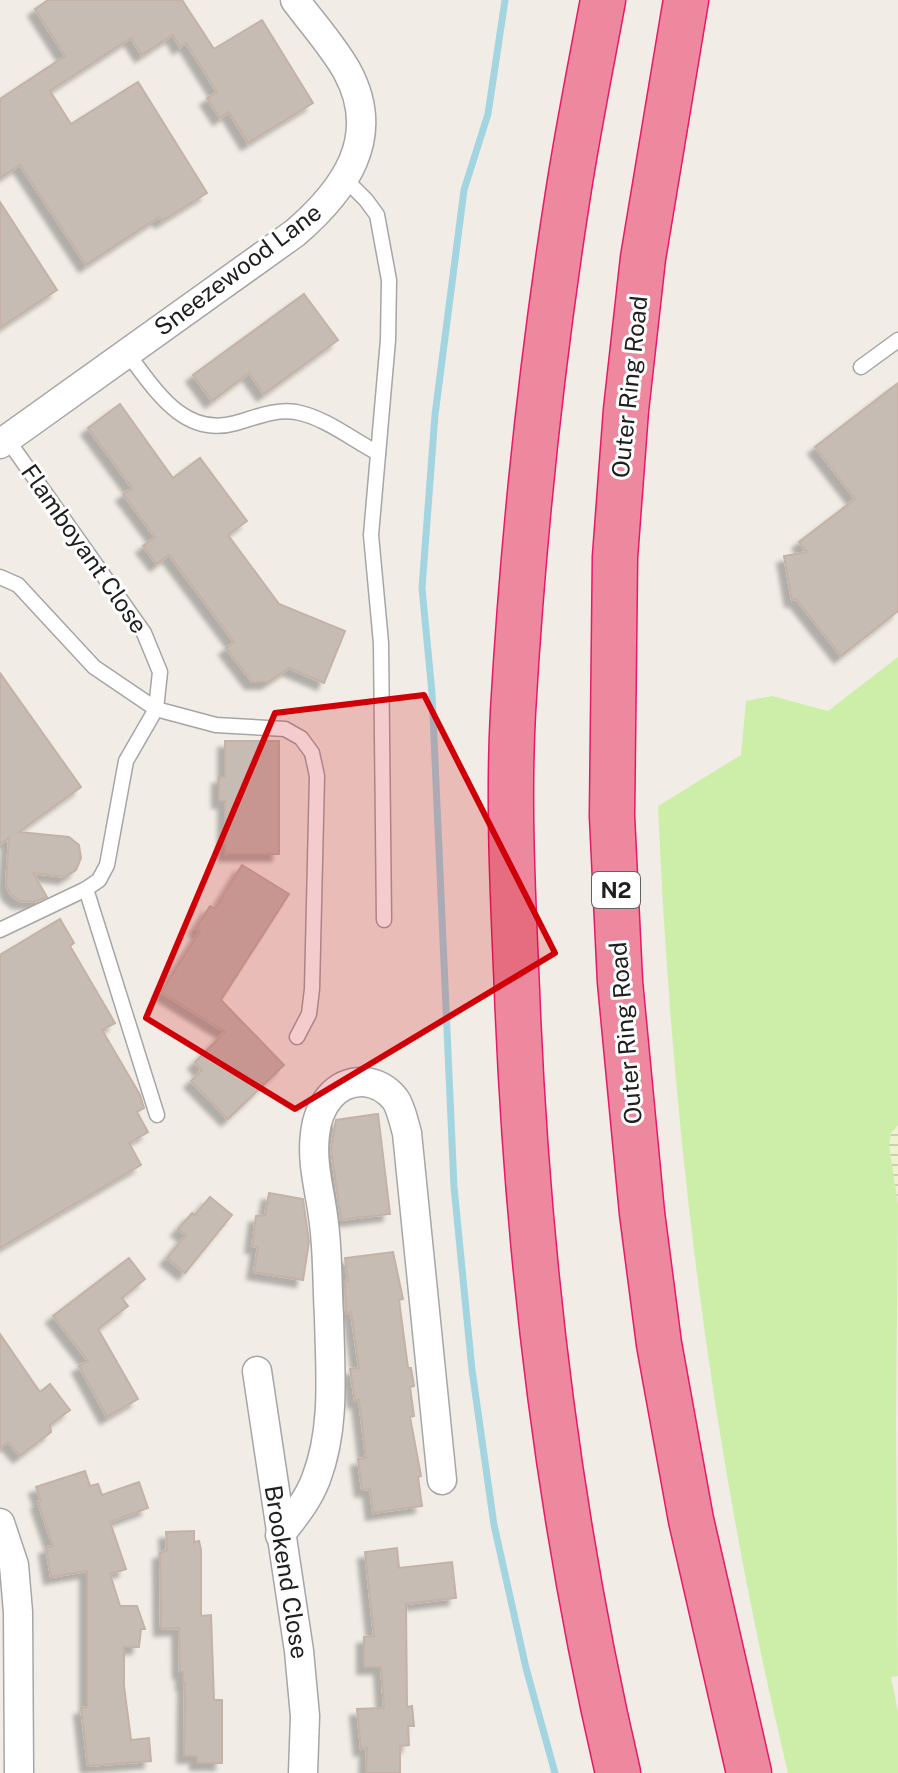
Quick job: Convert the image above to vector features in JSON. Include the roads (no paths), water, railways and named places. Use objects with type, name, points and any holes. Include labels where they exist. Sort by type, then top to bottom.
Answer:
[{"type":"highway","points":[[603,0],[568,193],[527,531],[513,716],[513,891],[523,1140],[549,1386],[569,1530],[594,1671],[618,1773]]},
{"type":"highway","name":"Outer Ring Road","points":[[686,0],[643,258],[626,410],[615,557],[612,816],[620,982],[642,1213],[659,1344],[691,1520],[749,1773]]},
{"type":"street","name":"Sneezewood Lane","points":[[4,442],[295,233],[321,210],[346,180],[360,146],[360,107],[347,71],[295,0]]},
{"type":"street","points":[[280,1535],[303,1505],[316,1480],[327,1442],[330,1406],[328,1288],[325,1227],[314,1170],[315,1133],[322,1107],[336,1089],[353,1082],[384,1088],[396,1100],[407,1133],[442,1480]]},
{"type":"street","name":"Brookend Close","points":[[257,1371],[299,1651],[305,1716],[303,1773]]},
{"type":"street","points":[[0,1523],[14,1565],[18,1612],[19,1773]]},
{"type":"lane","points":[[346,180],[377,215],[389,280],[388,340],[371,535],[381,643],[384,920]]},
{"type":"lane","points":[[861,367],[898,340]]},
{"type":"lane","points":[[127,353],[171,407],[184,418],[201,425],[217,427],[235,424],[280,411],[299,413],[378,453]]},
{"type":"lane","name":"Flamboyant Close","points":[[4,442],[144,633],[160,672],[156,709]]},
{"type":"lane","points":[[0,577],[18,585],[94,667],[156,709],[216,725],[285,729],[301,738],[312,753],[317,776],[312,989],[309,1014],[297,1037]]},
{"type":"lane","points":[[0,930],[99,880],[107,865],[126,761],[156,709]]},
{"type":"lane","points":[[86,889],[157,1115]]},
{"type":"waterway","points":[[505,0],[488,114],[464,190],[435,415],[422,588],[432,693],[454,1187],[472,1370],[494,1525],[526,1668],[555,1773]]}]
